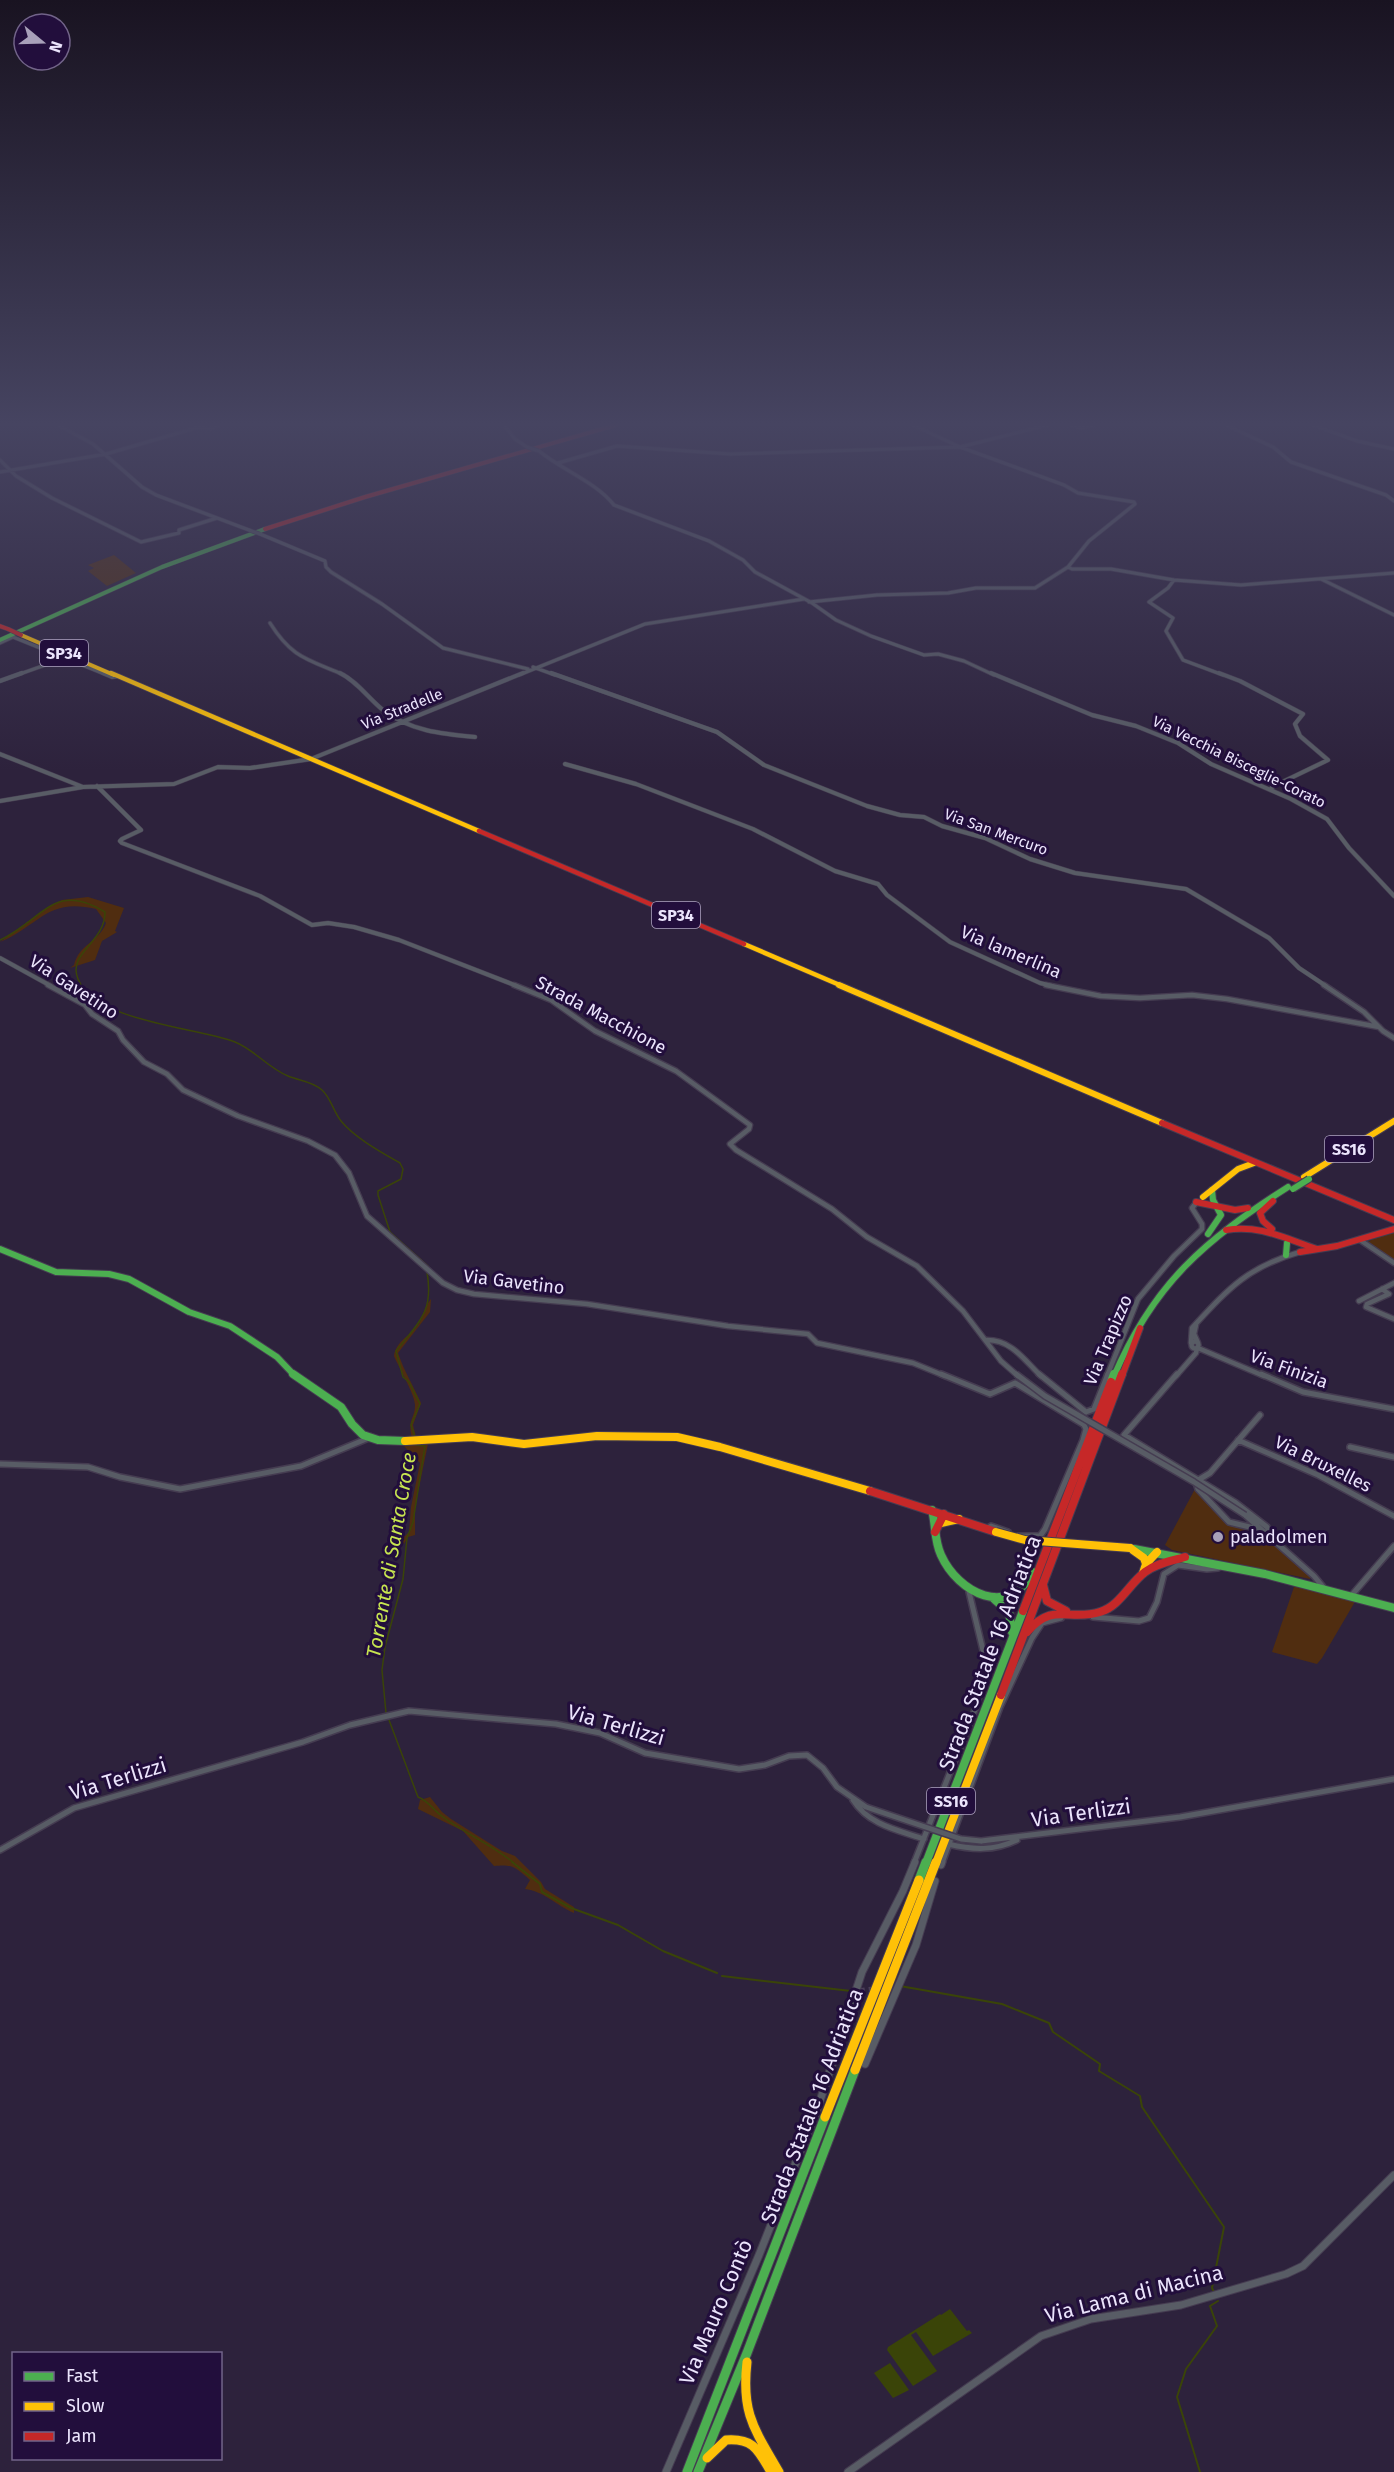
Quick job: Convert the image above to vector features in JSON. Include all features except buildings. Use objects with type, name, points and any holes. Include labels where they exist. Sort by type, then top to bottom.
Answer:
[{"type":"main road","points":[[0,640],[132,577],[228,540]]},
{"type":"main road","points":[[0,640],[153,571],[234,540]]},
{"type":"main road","name":"SP34","points":[[0,626],[1245,1159]]},
{"type":"main road","name":"Strada Statale 16 Adriatica","points":[[687,2472],[1135,1325],[1162,1284],[1198,1246],[1394,1123]]},
{"type":"main road","points":[[1198,1246],[1221,1218],[1220,1211],[1203,1197],[1238,1169],[1245,1159],[1374,1213],[1393,1224]]},
{"type":"main road","points":[[1238,1169],[1254,1163]]},
{"type":"main road","points":[[1212,1190],[1213,1203]]},
{"type":"main road","points":[[1272,1199],[1263,1210],[1261,1217],[1300,1252],[1360,1240],[1393,1224]]},
{"type":"main road","points":[[1196,1202],[1213,1203],[1240,1210],[1272,1199]]},
{"type":"main road","name":"Strada Statale 16 Adriatica","points":[[700,2469],[751,2342],[1140,1327],[1162,1292],[1182,1269],[1226,1230],[1272,1199]]},
{"type":"main road","points":[[1374,1213],[1393,1224]]},
{"type":"main road","points":[[1380,1231],[1381,1218]]},
{"type":"main road","points":[[1226,1230],[1238,1225],[1248,1225],[1270,1230],[1281,1236]]},
{"type":"main road","points":[[1290,1243],[1317,1249]]},
{"type":"main road","points":[[1286,1255],[1290,1243]]},
{"type":"main road","points":[[0,1248],[56,1272],[109,1274],[129,1279],[189,1312],[230,1326],[277,1357],[298,1378],[341,1407],[351,1424],[363,1435],[378,1440],[405,1441],[472,1437],[524,1444],[597,1436],[677,1437],[720,1447],[1025,1540],[1130,1548],[1185,1557],[1325,1588],[1394,1608]]},
{"type":"main road","points":[[932,1510],[938,1522]]},
{"type":"main road","points":[[945,1514],[938,1522],[934,1534],[954,1577],[969,1592],[994,1599],[1006,1606],[1014,1620],[1009,1648]]},
{"type":"main road","points":[[938,1522],[959,1519]]},
{"type":"main road","points":[[1130,1548],[1144,1558],[1146,1564]]},
{"type":"main road","points":[[994,1599],[1019,1592],[1027,1585],[1041,1556],[1046,1552]]},
{"type":"main road","points":[[1143,1573],[1146,1564],[1157,1552]]},
{"type":"main road","points":[[1154,1568],[1159,1557],[1157,1552]]},
{"type":"main road","points":[[1010,1667],[1031,1625],[1046,1613],[1067,1611],[1088,1613],[1107,1609],[1143,1573],[1185,1557]]},
{"type":"main road","points":[[1046,1572],[1042,1588],[1047,1601],[1067,1611]]},
{"type":"main road","points":[[751,2342],[743,2388],[745,2409],[751,2428],[782,2471]]},
{"type":"main road","points":[[700,2469],[717,2445],[728,2438],[743,2438],[756,2447],[770,2472]]},
{"type":"street","points":[[274,540],[325,561],[326,567],[331,572],[382,604],[442,648],[528,669]]},
{"type":"street","name":"Via Vecchia Bisceglie-Corato","points":[[705,540],[743,560],[756,572],[807,600],[836,620],[871,636],[924,655],[938,654],[964,661],[1032,692],[1092,715],[1136,726],[1178,743],[1211,764],[1271,790],[1327,819],[1349,848],[1394,896]]},
{"type":"street","name":"Via Stradelle","points":[[0,801],[83,787],[174,784],[218,767],[250,768],[311,759],[528,669],[645,624],[807,600],[871,595],[948,594],[976,588],[1035,588],[1068,567],[1077,554],[1091,540]]},
{"type":"street","points":[[1068,567],[1088,571],[1111,569],[1174,580],[1241,585],[1394,573]]},
{"type":"street","points":[[1319,578],[1394,615]]},
{"type":"street","points":[[1174,580],[1168,588],[1149,602],[1173,618],[1166,631],[1179,656],[1183,660],[1240,681],[1299,711],[1302,714],[1295,724],[1300,736],[1328,760],[1272,787],[1271,790]]},
{"type":"street","points":[[270,623],[292,652],[340,673],[364,690],[383,710],[404,722],[426,732],[475,737]]},
{"type":"street","points":[[0,640],[13,637],[112,677],[118,676]]},
{"type":"street","points":[[0,681],[66,658]]},
{"type":"street","name":"Via San Mercuro","points":[[533,667],[717,732],[764,765],[867,806],[900,815],[924,817],[942,826],[985,838],[1013,853],[1075,873],[1186,889],[1269,938],[1299,968],[1364,1012],[1394,1038]]},
{"type":"street","points":[[0,754],[83,787]]},
{"type":"street","name":"Via lamerlina","points":[[565,764],[636,784],[753,829],[835,871],[878,884],[887,895],[951,942],[1040,983],[1101,996],[1140,998],[1192,995],[1227,999],[1379,1027]]},
{"type":"street","name":"Strada Macchione","points":[[97,786],[141,830],[122,839],[120,841],[122,843],[260,896],[312,925],[328,923],[347,926],[399,940],[520,987],[551,1000],[602,1034],[676,1071],[750,1125],[749,1129],[730,1144],[736,1150],[832,1209],[867,1237],[917,1266],[942,1288],[987,1340],[1001,1361],[1025,1382],[1045,1396],[1203,1487],[1245,1515],[1273,1539]]},
{"type":"street","name":"Via Gavetino","points":[[0,958],[85,1005],[92,1014],[118,1031],[123,1040],[144,1062],[167,1074],[183,1090],[238,1116],[308,1141],[335,1155],[349,1173],[367,1216],[443,1283],[458,1290],[474,1294],[587,1304],[728,1326],[802,1333],[811,1336],[817,1343],[913,1363],[990,1394],[1015,1383],[1083,1424]]},
{"type":"street","points":[[1196,1202],[1203,1197]]},
{"type":"street","name":"Via Trapizzo","points":[[1086,1412],[1094,1409],[1138,1299],[1164,1267],[1202,1229],[1202,1224],[1192,1208],[1196,1202]]},
{"type":"street","points":[[1360,1240],[1394,1263]]},
{"type":"street","points":[[1300,1252],[1262,1263],[1245,1273],[1197,1323],[1194,1334],[1196,1345],[1192,1358],[1124,1435],[1200,1479],[1267,1527],[1273,1539],[1325,1588]]},
{"type":"street","points":[[1359,1301],[1394,1283]]},
{"type":"street","points":[[1382,1290],[1389,1294],[1367,1304],[1366,1307],[1394,1319]]},
{"type":"street","points":[[986,1528],[991,1526],[1019,1536],[1040,1536],[1052,1514],[1086,1429],[1083,1424],[1086,1412],[1040,1375],[1010,1345],[999,1340],[987,1340]]},
{"type":"street","name":"Via Finizia","points":[[1196,1345],[1303,1392],[1394,1409]]},
{"type":"street","points":[[1260,1415],[1210,1473],[1196,1483],[1198,1489],[1229,1522],[1254,1527],[1267,1533]]},
{"type":"street","points":[[0,1464],[88,1467],[120,1477],[180,1489],[301,1466],[370,1437]]},
{"type":"street","name":"Via Bruxelles","points":[[1238,1440],[1318,1475],[1394,1516]]},
{"type":"street","points":[[1350,1447],[1394,1457]]},
{"type":"street","points":[[1236,1524],[1245,1524],[1247,1521],[1245,1515]]},
{"type":"street","points":[[1352,1596],[1394,1546]]},
{"type":"street","points":[[781,2275],[856,2080],[876,2042],[916,1945],[948,1845],[1000,1707],[1032,1638],[1042,1623],[1060,1618],[1080,1617],[1138,1622],[1149,1618],[1157,1602],[1164,1574],[1179,1565],[1207,1569],[1226,1565]]},
{"type":"street","name":"Via Mauro Contò","points":[[666,2472],[759,2255],[819,2104],[862,1972],[903,1891],[976,1707],[987,1667],[969,1592]]},
{"type":"street","name":"Via Terlizzi","points":[[0,1850],[74,1808],[294,1744],[350,1725],[410,1711],[556,1724],[600,1733],[645,1753],[739,1770],[765,1765],[789,1756],[807,1755],[823,1767],[837,1787],[866,1807],[961,1839],[981,1841],[1021,1838],[1180,1817],[1394,1779]]},
{"type":"street","points":[[853,1800],[859,1811],[881,1824],[924,1839]]},
{"type":"street","points":[[948,1845],[974,1851],[1004,1847],[1021,1838]]},
{"type":"street","name":"Via Lama di Macina","points":[[848,2472],[1041,2336],[1091,2319],[1181,2306],[1286,2274],[1303,2266],[1394,2175]]},
{"type":"shaded area","points":[[114,555],[136,573],[107,586],[88,571],[94,568],[88,565]]},
{"type":"shaded area","points":[[88,897],[124,908],[115,931],[117,932],[102,941],[95,960],[70,968],[74,965],[80,952],[99,934],[106,923],[96,909],[79,906],[54,910],[0,942],[48,907],[62,900]]},
{"type":"shaded area","points":[[1390,1231],[1394,1233],[1394,1260],[1367,1242]]},
{"type":"shaded area","points":[[431,1299],[430,1312],[398,1353],[421,1403],[413,1425],[417,1441],[412,1438],[410,1427],[415,1410],[414,1401],[394,1356],[400,1342],[418,1325]]},
{"type":"shaded area","points":[[428,1444],[415,1507],[415,1535],[408,1537],[404,1544],[396,1537],[405,1536],[409,1532],[411,1507],[420,1463],[403,1445]]},
{"type":"shaded area","name":"paladolmen","points":[[1195,1489],[1233,1526],[1252,1528],[1262,1534],[1311,1576],[1310,1579],[1172,1550],[1165,1545]]},
{"type":"shaded area","points":[[1295,1584],[1356,1600],[1317,1664],[1272,1652]]},
{"type":"shaded area","points":[[430,1797],[451,1819],[502,1851],[515,1856],[545,1889],[574,1907],[574,1913],[544,1895],[525,1889],[530,1880],[521,1872],[510,1866],[494,1866],[463,1831],[418,1809],[420,1800]]},
{"type":"shaded area","points":[[950,2309],[967,2331],[972,2333],[933,2356],[916,2332],[911,2335],[937,2371],[913,2386],[887,2350],[888,2347]]},
{"type":"shaded area","points":[[890,2363],[909,2390],[893,2398],[874,2373]]},
{"type":"waterway","name":"Torrente di Santa Croce","points":[[0,940],[60,902],[73,900],[88,903],[105,912],[99,932],[82,955],[76,970],[78,979],[88,993],[104,1005],[125,1014],[235,1042],[281,1073],[310,1083],[322,1090],[338,1117],[353,1133],[400,1163],[403,1169],[401,1179],[378,1191],[378,1195],[390,1232],[428,1266]]},
{"type":"waterway","name":"Torrente di Santa Croce","points":[[415,1437],[411,1425],[420,1404],[409,1382],[403,1377],[396,1351],[423,1316],[428,1297],[427,1272]]},
{"type":"waterway","name":"Torrente di Santa Croce","points":[[386,1713],[382,1670],[385,1647],[403,1579],[407,1538],[413,1522],[425,1446],[416,1445]]},
{"type":"waterway","name":"Torrente di Santa Croce","points":[[389,1720],[418,1797],[452,1823],[514,1863]]},
{"type":"waterway","name":"Torrente di Santa Croce","points":[[512,1862],[540,1884],[542,1892],[571,1908],[618,1925],[663,1951],[717,1973]]},
{"type":"waterway","name":"Torrente di Santa Croce","points":[[722,1976],[851,1991]]},
{"type":"waterway","name":"Torrente di Santa Croce","points":[[900,1986],[1002,2004],[1049,2023],[1053,2032],[1100,2064],[1099,2071],[1140,2096],[1142,2107],[1224,2227],[1212,2288],[1214,2292]]},
{"type":"waterway","name":"Torrente di Santa Croce","points":[[1200,2472],[1177,2397],[1186,2369],[1217,2326],[1210,2306],[1218,2301]]},
{"type":"tunnel","points":[[858,1992],[873,1990]]},
{"type":"traffic: fast","points":[[0,640],[162,567],[234,540]]},
{"type":"traffic: fast","points":[[1293,1189],[1309,1179]]},
{"type":"traffic: fast","points":[[1111,1382],[1142,1318],[1181,1268],[1229,1226],[1288,1187]]},
{"type":"traffic: fast","points":[[1208,1234],[1221,1215],[1213,1200],[1212,1190]]},
{"type":"traffic: fast","points":[[1286,1255],[1287,1243]]},
{"type":"traffic: fast","points":[[0,1249],[56,1272],[109,1274],[129,1279],[189,1312],[230,1326],[277,1357],[298,1379],[341,1407],[352,1424],[363,1435],[378,1440],[405,1441]]},
{"type":"traffic: fast","points":[[932,1510],[934,1533],[942,1557],[957,1579],[977,1594],[989,1597],[1007,1596],[1021,1589],[1033,1572]]},
{"type":"traffic: fast","points":[[1134,1549],[1265,1574],[1394,1608]]},
{"type":"traffic: fast","points":[[994,1599],[1009,1612],[1012,1632]]},
{"type":"traffic: fast","points":[[919,1880],[1023,1611]]},
{"type":"traffic: fast","points":[[698,2472],[747,2353],[855,2070]]},
{"type":"traffic: fast","points":[[687,2472],[825,2117]]},
{"type":"traffic: slow","points":[[21,635],[479,831]]},
{"type":"traffic: slow","points":[[744,944],[1162,1123]]},
{"type":"traffic: slow","points":[[1304,1177],[1394,1121]]},
{"type":"traffic: slow","points":[[1203,1197],[1238,1169],[1254,1163]]},
{"type":"traffic: slow","points":[[405,1441],[472,1437],[524,1444],[597,1436],[677,1437],[720,1447],[870,1491]]},
{"type":"traffic: slow","points":[[941,1523],[959,1519]]},
{"type":"traffic: slow","points":[[996,1532],[1025,1540],[1130,1548]]},
{"type":"traffic: slow","points":[[1130,1548],[1144,1558],[1146,1564]]},
{"type":"traffic: slow","points":[[1143,1573],[1146,1564],[1157,1552]]},
{"type":"traffic: slow","points":[[855,2070],[1001,1695]]},
{"type":"traffic: slow","points":[[825,2117],[919,1880]]},
{"type":"traffic: slow","points":[[747,2362],[745,2392],[748,2412],[754,2431],[779,2472]]},
{"type":"traffic: slow","points":[[707,2458],[726,2440],[743,2439],[758,2450],[771,2472]]},
{"type":"traffic: jam","points":[[0,626],[8,629]]},
{"type":"traffic: jam","points":[[8,629],[21,635]]},
{"type":"traffic: jam","points":[[479,831],[744,944]]},
{"type":"traffic: jam","points":[[1162,1123],[1394,1220]]},
{"type":"traffic: jam","points":[[1272,1229],[1263,1221],[1260,1213],[1273,1201]]},
{"type":"traffic: jam","points":[[1196,1202],[1235,1210],[1248,1208]]},
{"type":"traffic: jam","points":[[1226,1230],[1238,1228],[1262,1230],[1317,1249]]},
{"type":"traffic: jam","points":[[1300,1252],[1337,1246],[1394,1229]]},
{"type":"traffic: jam","points":[[1001,1695],[1140,1328]]},
{"type":"traffic: jam","points":[[1023,1611],[1111,1382]]},
{"type":"traffic: jam","points":[[870,1491],[996,1532]]},
{"type":"traffic: jam","points":[[935,1532],[944,1514]]},
{"type":"traffic: jam","points":[[1027,1632],[1035,1622],[1052,1614],[1089,1614],[1107,1609],[1119,1600],[1145,1572],[1160,1564],[1185,1557]]},
{"type":"traffic: jam","points":[[1043,1585],[1047,1601],[1066,1611]]},
{"type":"place","name":"paladolmen","points":[[1218,1537]]}]
